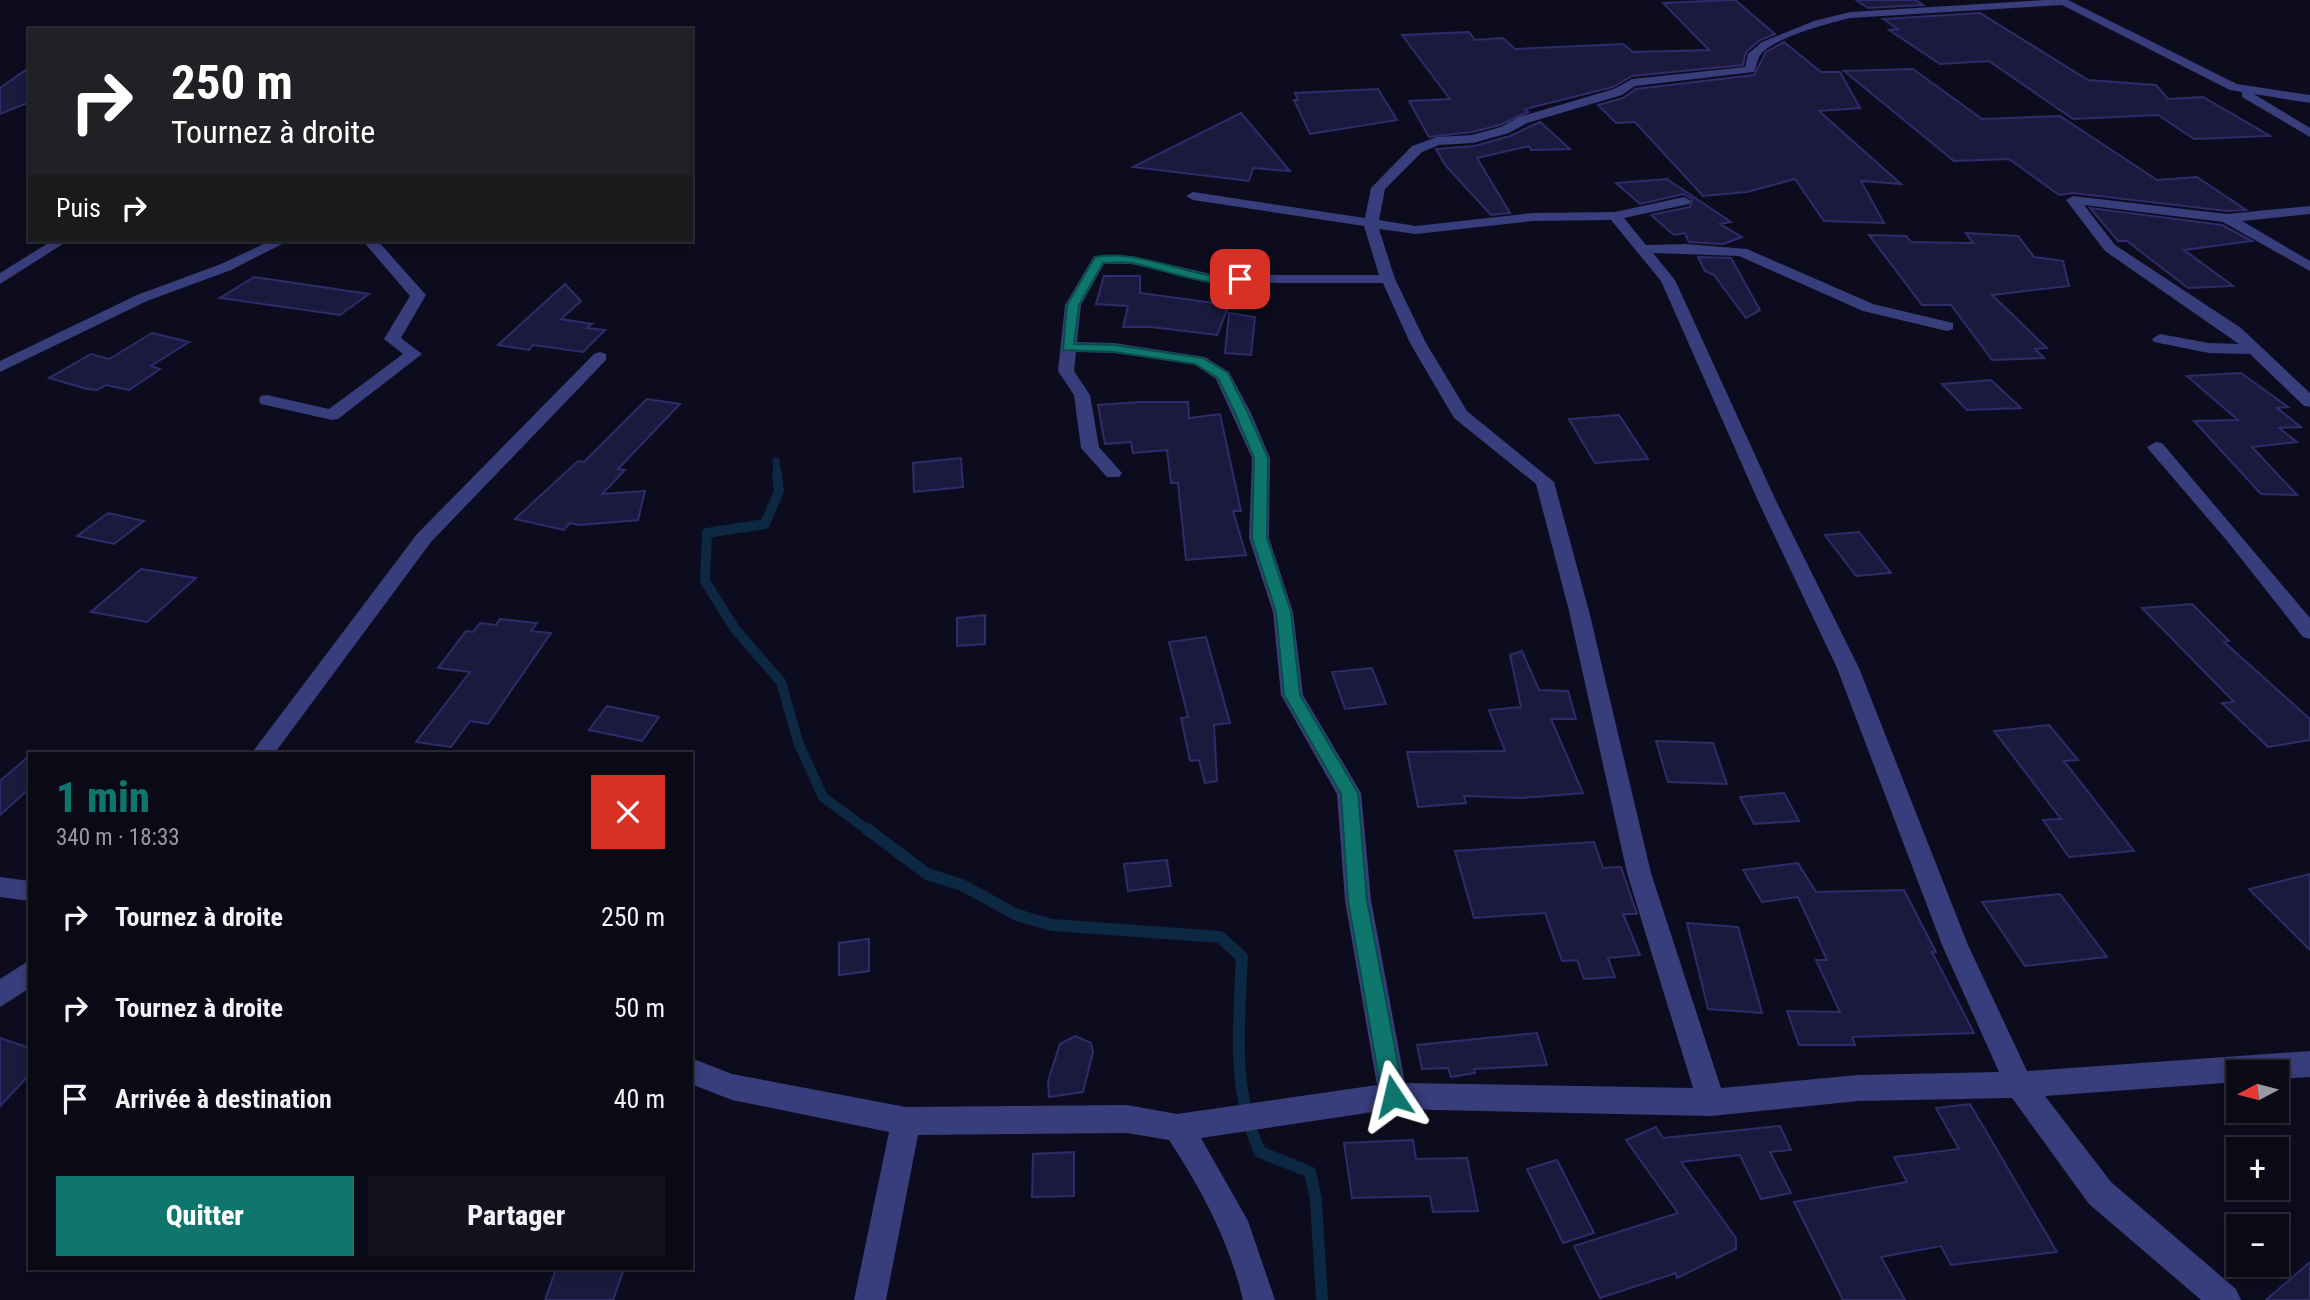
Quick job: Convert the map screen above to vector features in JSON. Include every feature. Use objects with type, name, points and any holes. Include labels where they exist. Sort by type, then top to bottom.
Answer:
[{"type":"street","points":[[1712,1102],[1639,873],[1579,611],[1545,482],[1460,414],[1418,343],[1388,279],[1371,225],[1378,188],[1417,149],[1437,141],[1473,139],[1505,130],[1523,120],[1618,92],[1632,83],[1750,71],[1754,54],[1766,44],[1818,23],[1850,15],[2062,1],[2234,87],[2310,133]]},
{"type":"street","points":[[2234,87],[2310,99]]},
{"type":"street","points":[[1193,197],[1416,230],[1532,217],[1615,216],[1684,201]]},
{"type":"street","points":[[2310,210],[2227,218],[2073,200],[2110,248],[2220,320],[2257,349],[2310,402]]},
{"type":"street","points":[[1615,216],[1668,280],[1768,503],[1848,668],[1955,945],[2019,1085],[2100,1193],[2225,1300]]},
{"type":"street","points":[[2227,218],[2310,267]]},
{"type":"street","points":[[0,280],[59,242]]},
{"type":"street","points":[[0,367],[142,298],[226,267],[280,242]]},
{"type":"street","points":[[267,400],[332,415],[414,354],[392,339],[418,295],[396,274],[382,251],[371,242]]},
{"type":"street","points":[[1642,249],[1686,248],[1742,252],[1868,308],[1947,326]]},
{"type":"street","points":[[1112,472],[1090,448],[1082,395],[1066,371],[1073,305],[1099,260],[1130,260],[1216,279],[1388,279]]},
{"type":"street","points":[[2161,339],[2210,348],[2257,349]]},
{"type":"street","points":[[1067,347],[1114,348],[1199,360],[1223,376],[1242,413],[1261,458],[1259,538],[1283,612],[1292,695],[1349,793],[1358,900],[1393,1096]]},
{"type":"street","points":[[264,752],[424,538],[600,357]]},
{"type":"street","points":[[2156,447],[2310,632]]},
{"type":"street","points":[[0,887],[28,891]]},
{"type":"street","points":[[0,995],[28,974]]},
{"type":"street","points":[[693,1072],[732,1087],[906,1121],[1127,1119],[1177,1128],[1393,1096],[1712,1102],[1858,1087],[2019,1085],[2310,1064]]},
{"type":"street","points":[[870,1300],[906,1121]]},
{"type":"street","points":[[1177,1128],[1207,1171],[1254,1274],[1259,1300]]},
{"type":"building","points":[[1735,0],[1775,34],[1760,40],[1746,52],[1743,65],[1632,76],[1613,87],[1525,109],[1528,112],[1500,125],[1472,132],[1429,137],[1409,101],[1450,99],[1402,35],[1469,32],[1475,40],[1503,38],[1515,49],[1623,44],[1633,52],[1709,50],[1663,3]]},
{"type":"building","points":[[1856,0],[1916,0],[1923,5],[1868,8]]},
{"type":"building","points":[[1980,13],[2088,80],[2156,85],[2168,99],[2203,97],[2270,136],[2194,139],[2158,115],[2073,119],[1989,61],[1940,64],[1889,30],[1898,29],[1883,19]]},
{"type":"building","points":[[1784,42],[1821,72],[1840,72],[1860,108],[1819,111],[1901,184],[1861,181],[1884,223],[1824,221],[1795,179],[1747,192],[1703,196],[1635,122],[1616,123],[1598,105],[1623,98],[1636,89],[1754,75],[1766,52]]},
{"type":"building","points":[[28,68],[28,103],[0,114],[0,88]]},
{"type":"building","points":[[1913,69],[1982,119],[2060,116],[2157,180],[2197,177],[2246,210],[2227,211],[2073,193],[2059,195],[2009,159],[1954,161],[1844,71]]},
{"type":"building","points":[[1378,89],[1397,120],[1310,134],[1294,100],[1298,100],[1295,93]]},
{"type":"building","points":[[1241,113],[1290,171],[1253,168],[1249,181],[1133,167]]},
{"type":"building","points":[[1540,122],[1570,149],[1531,150],[1529,146],[1477,158],[1510,213],[1491,215],[1445,165],[1436,149],[1474,146],[1510,136]]},
{"type":"building","points":[[1667,179],[1731,222],[1720,224],[1742,237],[1723,244],[1689,242],[1685,233],[1674,235],[1651,215],[1690,207],[1692,199],[1683,194],[1640,204],[1616,183]]},
{"type":"building","points":[[2090,208],[2222,225],[2252,241],[2184,250],[2233,286],[2188,288],[2127,241],[2118,241]]},
{"type":"building","points":[[1966,233],[2018,236],[2034,257],[2063,261],[2069,286],[1992,295],[2047,348],[2035,349],[2044,358],[1992,360],[1951,305],[1922,305],[1869,235],[1906,236],[1911,242],[1973,243]]},
{"type":"building","points":[[1698,257],[1731,258],[1760,310],[1746,318],[1714,275],[1705,271]]},
{"type":"building","points":[[1104,276],[1140,276],[1140,293],[1229,305],[1217,335],[1151,327],[1123,327],[1128,306],[1096,304]]},
{"type":"building","points":[[254,277],[369,294],[340,315],[220,298]]},
{"type":"building","points":[[565,284],[581,301],[561,319],[592,324],[587,328],[605,330],[583,352],[533,345],[529,350],[498,345]]},
{"type":"building","points":[[1229,313],[1255,317],[1251,355],[1225,353]]},
{"type":"building","points":[[152,333],[189,342],[151,366],[160,369],[129,390],[106,385],[97,390],[87,389],[49,378],[91,354],[109,359]]},
{"type":"building","points":[[2241,373],[2288,407],[2277,408],[2301,427],[2279,428],[2297,442],[2252,447],[2297,495],[2261,494],[2194,421],[2238,420],[2187,376]]},
{"type":"building","points":[[1991,380],[2021,408],[1967,410],[1942,384]]},
{"type":"building","points":[[647,399],[680,404],[618,469],[625,470],[602,494],[645,491],[638,520],[579,525],[570,523],[564,530],[515,519],[578,461],[584,462]]},
{"type":"building","points":[[1188,402],[1189,418],[1220,414],[1241,511],[1233,511],[1246,555],[1186,560],[1178,483],[1171,483],[1167,450],[1133,453],[1131,442],[1105,444],[1098,405]]},
{"type":"building","points":[[1619,415],[1648,459],[1595,463],[1569,419]]},
{"type":"building","points":[[961,458],[963,487],[914,492],[913,463]]},
{"type":"building","points":[[108,513],[144,521],[114,544],[77,536]]},
{"type":"building","points":[[1859,532],[1891,573],[1856,576],[1825,535]]},
{"type":"building","points":[[141,569],[196,578],[147,622],[91,612]]},
{"type":"building","points":[[2192,604],[2229,641],[2224,642],[2310,719],[2310,740],[2268,747],[2222,703],[2234,702],[2142,608]]},
{"type":"building","points":[[985,615],[985,644],[957,646],[957,618]]},
{"type":"building","points":[[500,619],[537,623],[531,631],[551,633],[488,724],[470,721],[451,747],[416,742],[470,672],[438,668],[466,631],[473,632],[480,623],[496,625]]},
{"type":"building","points":[[1206,637],[1230,723],[1214,725],[1217,781],[1205,783],[1199,760],[1190,761],[1181,718],[1188,717],[1169,642]]},
{"type":"building","points":[[1522,651],[1539,690],[1568,691],[1576,719],[1551,719],[1583,793],[1521,798],[1464,796],[1466,803],[1418,807],[1407,752],[1505,751],[1489,710],[1521,707],[1510,655]]},
{"type":"building","points":[[1372,668],[1386,704],[1345,709],[1332,672]]},
{"type":"building","points":[[607,706],[659,717],[642,741],[589,730]]},
{"type":"building","points":[[2049,725],[2078,760],[2064,761],[2134,851],[2069,857],[2043,820],[2061,819],[1994,731]]},
{"type":"building","points":[[1656,741],[1713,743],[1727,784],[1668,782]]},
{"type":"building","points":[[28,757],[28,790],[0,815],[0,781]]},
{"type":"building","points":[[1784,793],[1799,821],[1754,824],[1740,797]]},
{"type":"building","points":[[1594,842],[1603,868],[1621,867],[1637,914],[1623,914],[1640,955],[1608,958],[1615,977],[1584,979],[1577,960],[1562,961],[1545,913],[1474,918],[1455,851]]},
{"type":"building","points":[[1167,860],[1171,886],[1128,891],[1124,864]]},
{"type":"building","points":[[1798,863],[1816,892],[1904,890],[1936,952],[1932,952],[1974,1033],[1852,1037],[1855,1045],[1799,1045],[1787,1011],[1840,1012],[1816,960],[1827,960],[1798,897],[1762,902],[1743,870]]},
{"type":"building","points":[[2310,874],[2310,950],[2249,889]]},
{"type":"building","points":[[2060,894],[2107,957],[2025,966],[1982,902]]},
{"type":"building","points":[[1687,923],[1738,927],[1762,1013],[1708,1009]]},
{"type":"building","points":[[869,939],[869,971],[839,975],[839,943]]},
{"type":"building","points":[[1537,1033],[1547,1065],[1474,1069],[1475,1073],[1451,1077],[1448,1068],[1422,1069],[1417,1045]]},
{"type":"building","points":[[1075,1036],[1091,1043],[1093,1052],[1083,1092],[1049,1097],[1048,1081],[1060,1044]]},
{"type":"building","points":[[0,1038],[28,1047],[28,1076],[0,1106]]},
{"type":"building","points":[[1970,1104],[2057,1252],[1951,1265],[1941,1246],[1881,1257],[1905,1300],[1843,1300],[1794,1202],[1907,1182],[1894,1157],[1959,1149],[1936,1108]]},
{"type":"building","points":[[1780,1126],[1791,1150],[1770,1152],[1791,1193],[1761,1199],[1740,1155],[1681,1162],[1736,1238],[1736,1249],[1677,1278],[1676,1273],[1600,1298],[1574,1246],[1678,1213],[1626,1140],[1656,1127],[1663,1138]]},
{"type":"building","points":[[1413,1140],[1416,1159],[1467,1158],[1478,1211],[1433,1212],[1430,1196],[1352,1198],[1344,1143]]},
{"type":"building","points":[[1074,1152],[1074,1196],[1032,1197],[1033,1154]]},
{"type":"building","points":[[1557,1160],[1594,1233],[1563,1243],[1527,1169]]},
{"type":"building","points":[[2310,1262],[2310,1300],[2266,1300]]},
{"type":"building","points":[[556,1270],[624,1270],[613,1300],[545,1300]]},
{"type":"waterway","points":[[776,461],[777,475]]},
{"type":"waterway","points":[[777,473],[779,491],[765,524],[707,533],[705,581],[735,629],[781,682],[798,742],[823,797],[869,831]]},
{"type":"waterway","points":[[867,829],[927,874],[962,885],[1017,915],[1052,925],[1220,937],[1242,957],[1239,1056],[1245,1104],[1260,1152],[1310,1172],[1316,1200],[1322,1300]]},
{"type":"route","points":[[1240,279],[1216,279],[1130,260],[1099,260],[1073,305],[1067,347],[1114,348],[1199,360],[1223,376],[1242,413],[1261,458],[1259,538],[1283,612],[1292,695],[1349,793],[1358,900],[1393,1096]]}]
